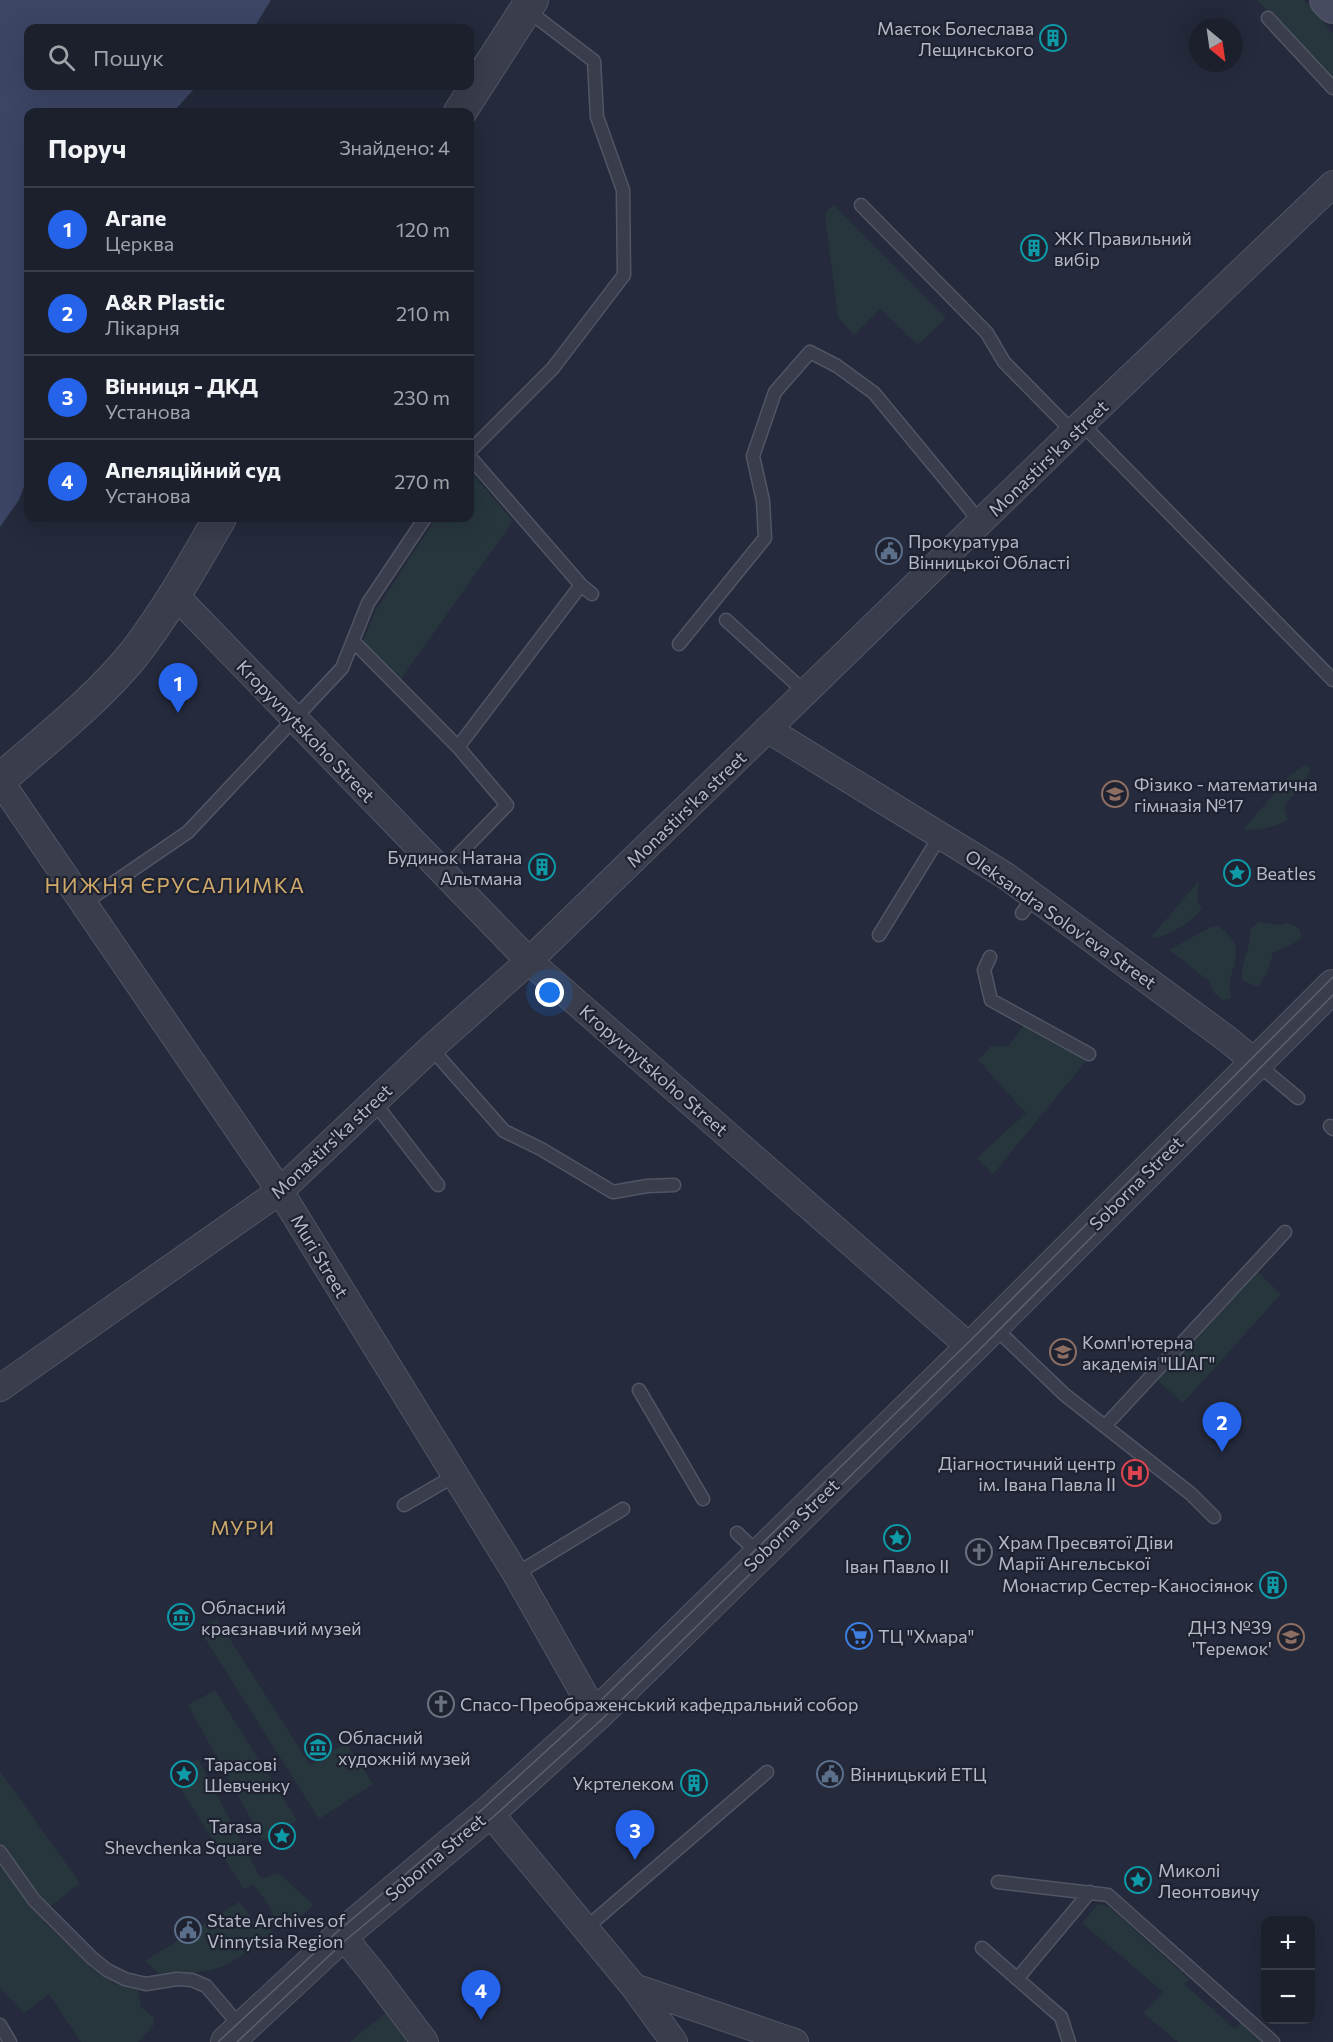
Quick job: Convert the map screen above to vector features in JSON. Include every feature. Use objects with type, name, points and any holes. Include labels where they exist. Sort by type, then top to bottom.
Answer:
[{"type":"main road","points":[[1327,0],[1333,6]]},
{"type":"street","points":[[463,108],[529,5]]},
{"type":"street","name":"Monastirs'ka street","points":[[0,1388],[280,1191],[431,1048],[529,961],[1333,184]]},
{"type":"street","points":[[0,781],[96,694],[133,655],[176,596],[218,522]]},
{"type":"street","name":"Kropyvnytskoho Street","points":[[176,596],[529,961],[971,1348]]},
{"type":"street","name":"Oleksandra Solov'eva Street","points":[[767,729],[1006,876],[1028,905],[1227,1039],[1256,1063]]},
{"type":"street","name":"Muri Street","points":[[0,781],[280,1191],[516,1574],[596,1715]]},
{"type":"street","name":"Soborna Street","points":[[235,2035],[342,1935],[489,1812],[596,1715],[994,1326],[1333,986]]},
{"type":"street","points":[[489,1812],[634,1987],[674,2042]]},
{"type":"street","points":[[342,1935],[425,2042]]},
{"type":"street","points":[[634,1987],[795,2042]]},
{"type":"lane","points":[[474,446],[553,368],[624,275],[623,190],[597,117],[594,61],[529,5]]},
{"type":"lane","points":[[1268,18],[1333,88]]},
{"type":"lane","points":[[861,205],[987,333],[1005,362],[1078,428],[1333,680]]},
{"type":"lane","points":[[679,644],[765,538],[763,501],[753,456],[775,392],[810,352],[837,366],[874,393],[980,524]]},
{"type":"lane","points":[[474,462],[581,585],[592,594]]},
{"type":"lane","points":[[84,903],[188,832],[342,668],[368,603],[421,522]]},
{"type":"lane","points":[[458,747],[581,585]]},
{"type":"lane","points":[[726,621],[805,692]]},
{"type":"lane","points":[[353,641],[458,747],[507,804],[442,872]]},
{"type":"lane","points":[[879,935],[940,836]]},
{"type":"lane","points":[[990,957],[984,970],[991,1000],[1089,1054]]},
{"type":"lane","points":[[431,1048],[504,1131],[541,1149],[613,1192],[647,1186],[674,1185]]},
{"type":"lane","points":[[1256,1063],[1298,1098]]},
{"type":"lane","points":[[374,1102],[438,1185]]},
{"type":"lane","points":[[1105,1426],[1285,1232]]},
{"type":"lane","points":[[994,1326],[1065,1395],[1191,1494],[1214,1517]]},
{"type":"lane","points":[[639,1390],[704,1499]]},
{"type":"lane","points":[[404,1505],[454,1476]]},
{"type":"lane","points":[[516,1574],[623,1509]]},
{"type":"lane","points":[[737,1533],[760,1555]]},
{"type":"lane","points":[[586,1928],[767,1772]]},
{"type":"lane","points":[[0,1852],[34,1900],[107,1970],[125,1979],[146,1984],[177,1979],[192,1980],[206,1986],[217,1996],[235,2035]]},
{"type":"lane","points":[[998,1882],[1108,1895],[1273,2042]]},
{"type":"lane","points":[[1017,1979],[1090,1892]]},
{"type":"lane","points":[[982,1948],[1061,2017],[1069,2042]]},
{"type":"lane","points":[[0,2025],[10,2042]]},
{"type":"shaded area","points":[[1257,0],[1304,0],[1333,33],[1333,79]]},
{"type":"shaded area","points":[[833,204],[946,318],[918,345],[880,309],[854,335],[838,317],[825,214]]},
{"type":"shaded area","points":[[474,476],[513,521],[401,679],[363,641],[376,610],[433,522],[474,522]]},
{"type":"shaded area","points":[[1306,764],[1311,770],[1284,808],[1288,820],[1266,828],[1243,830],[1287,778]]},
{"type":"shaded area","points":[[1199,881],[1197,898],[1202,908],[1197,914],[1172,932],[1150,938]]},
{"type":"shaded area","points":[[1259,922],[1279,925],[1288,923],[1299,928],[1301,934],[1300,939],[1273,953],[1267,973],[1258,987],[1242,980],[1242,976],[1250,933],[1252,927]]},
{"type":"shaded area","points":[[1219,926],[1232,939],[1236,949],[1230,986],[1231,998],[1223,1000],[1214,993],[1209,981],[1169,950],[1211,927]]},
{"type":"shaded area","points":[[1025,1024],[1087,1060],[993,1174],[977,1158],[1026,1113],[978,1060],[991,1046],[1008,1046]]},
{"type":"shaded area","points":[[1256,1270],[1281,1294],[1183,1403],[1156,1379]]},
{"type":"shaded area","points":[[217,1619],[310,1765],[346,1743],[373,1784],[319,1819],[199,1629]]},
{"type":"shaded area","points":[[215,1690],[297,1820],[263,1841],[188,1705]]},
{"type":"shaded area","points":[[198,1759],[261,1879],[278,1873],[314,1905],[282,1931],[272,1919],[273,1911],[253,1884],[244,1889],[171,1774]]},
{"type":"shaded area","points":[[0,1771],[80,1883],[51,1906],[44,1922],[97,1973],[116,1984],[138,1990],[141,2007],[153,2017],[154,2025],[138,2042],[81,2042],[49,1994],[24,2013],[0,1988]]},
{"type":"shaded area","points":[[239,1902],[257,1924],[267,1925],[276,1935],[226,1965],[212,1970],[171,1975],[158,1973],[145,1961]]},
{"type":"shaded area","points":[[1098,1904],[1109,1907],[1189,1979],[1184,1984],[1235,2029],[1244,2019],[1269,2042],[1178,2042],[1143,2013],[1163,1992],[1082,1923]]},
{"type":"shaded area","points":[[396,2004],[418,2032],[406,2042],[350,2042]]},
{"type":"water","points":[[0,0],[271,0],[256,24],[24,24],[24,90],[193,90],[177,108],[24,108],[24,486],[19,500],[0,527]]},
{"type":"tram line","points":[[218,2042],[338,1931],[485,1807],[592,1709],[977,1334],[1333,977]]},
{"type":"tram line","points":[[237,2042],[346,1940],[493,1817],[600,1721],[976,1353],[1333,995]]},
{"type":"place","name":"Маєток Болеслава Лещинського","points":[[1053,38]]},
{"type":"place","name":"ЖК Правильний вибір","points":[[1034,248]]},
{"type":"place","name":"Прокуратура Вінницької Області","points":[[889,551]]},
{"type":"place","name":"Агапе","points":[[178,713]]},
{"type":"place","name":"Фізико - математична гімназія №17","points":[[1115,794]]},
{"type":"place","name":"Будинок Натана Альтмана","points":[[542,867]]},
{"type":"place","name":"Beatles","points":[[1237,873]]},
{"type":"place","name":"Комп'ютерна академія \"ШАГ\"","points":[[1063,1352]]},
{"type":"place","name":"A&R Plastic","points":[[1222,1452]]},
{"type":"place","name":"Діагностичний центр ім. Івана Павла II","points":[[1135,1473]]},
{"type":"place","name":"Іван Павло II","points":[[897,1538]]},
{"type":"place","name":"Храм Пресвятої Діви Марії Ангельської","points":[[979,1552]]},
{"type":"place","name":"Монастир Сестер-Каносіянок","points":[[1273,1585]]},
{"type":"place","name":"Обласний краєзнавчий музей","points":[[181,1617]]},
{"type":"place","name":"ТЦ \"Хмара\"","points":[[859,1636]]},
{"type":"place","name":"ДНЗ №39 'Теремок'","points":[[1291,1637]]},
{"type":"place","name":"Спасо-Преображенський кафедральний собор","points":[[441,1704]]},
{"type":"place","name":"Обласний художній музей","points":[[318,1747]]},
{"type":"place","name":"Тарасові Шевченку","points":[[184,1774]]},
{"type":"place","name":"Вінницький ЕТЦ","points":[[830,1774]]},
{"type":"place","name":"Укртелеком","points":[[694,1783]]},
{"type":"place","name":"Tarasa Shevchenka Square","points":[[282,1836]]},
{"type":"place","name":"Вінниця - ДКД","points":[[635,1860]]},
{"type":"place","name":"Миколі Леонтовичу","points":[[1138,1880]]},
{"type":"place","name":"State Archives of Vinnytsia Region","points":[[188,1930]]},
{"type":"place","name":"Апеляційний суд","points":[[481,2020]]},
{"type":"district","name":"НИЖНЯ ЄРУСАЛИМКА","points":[[175,884]]},
{"type":"district","name":"МУРИ","points":[[243,1527]]}]
